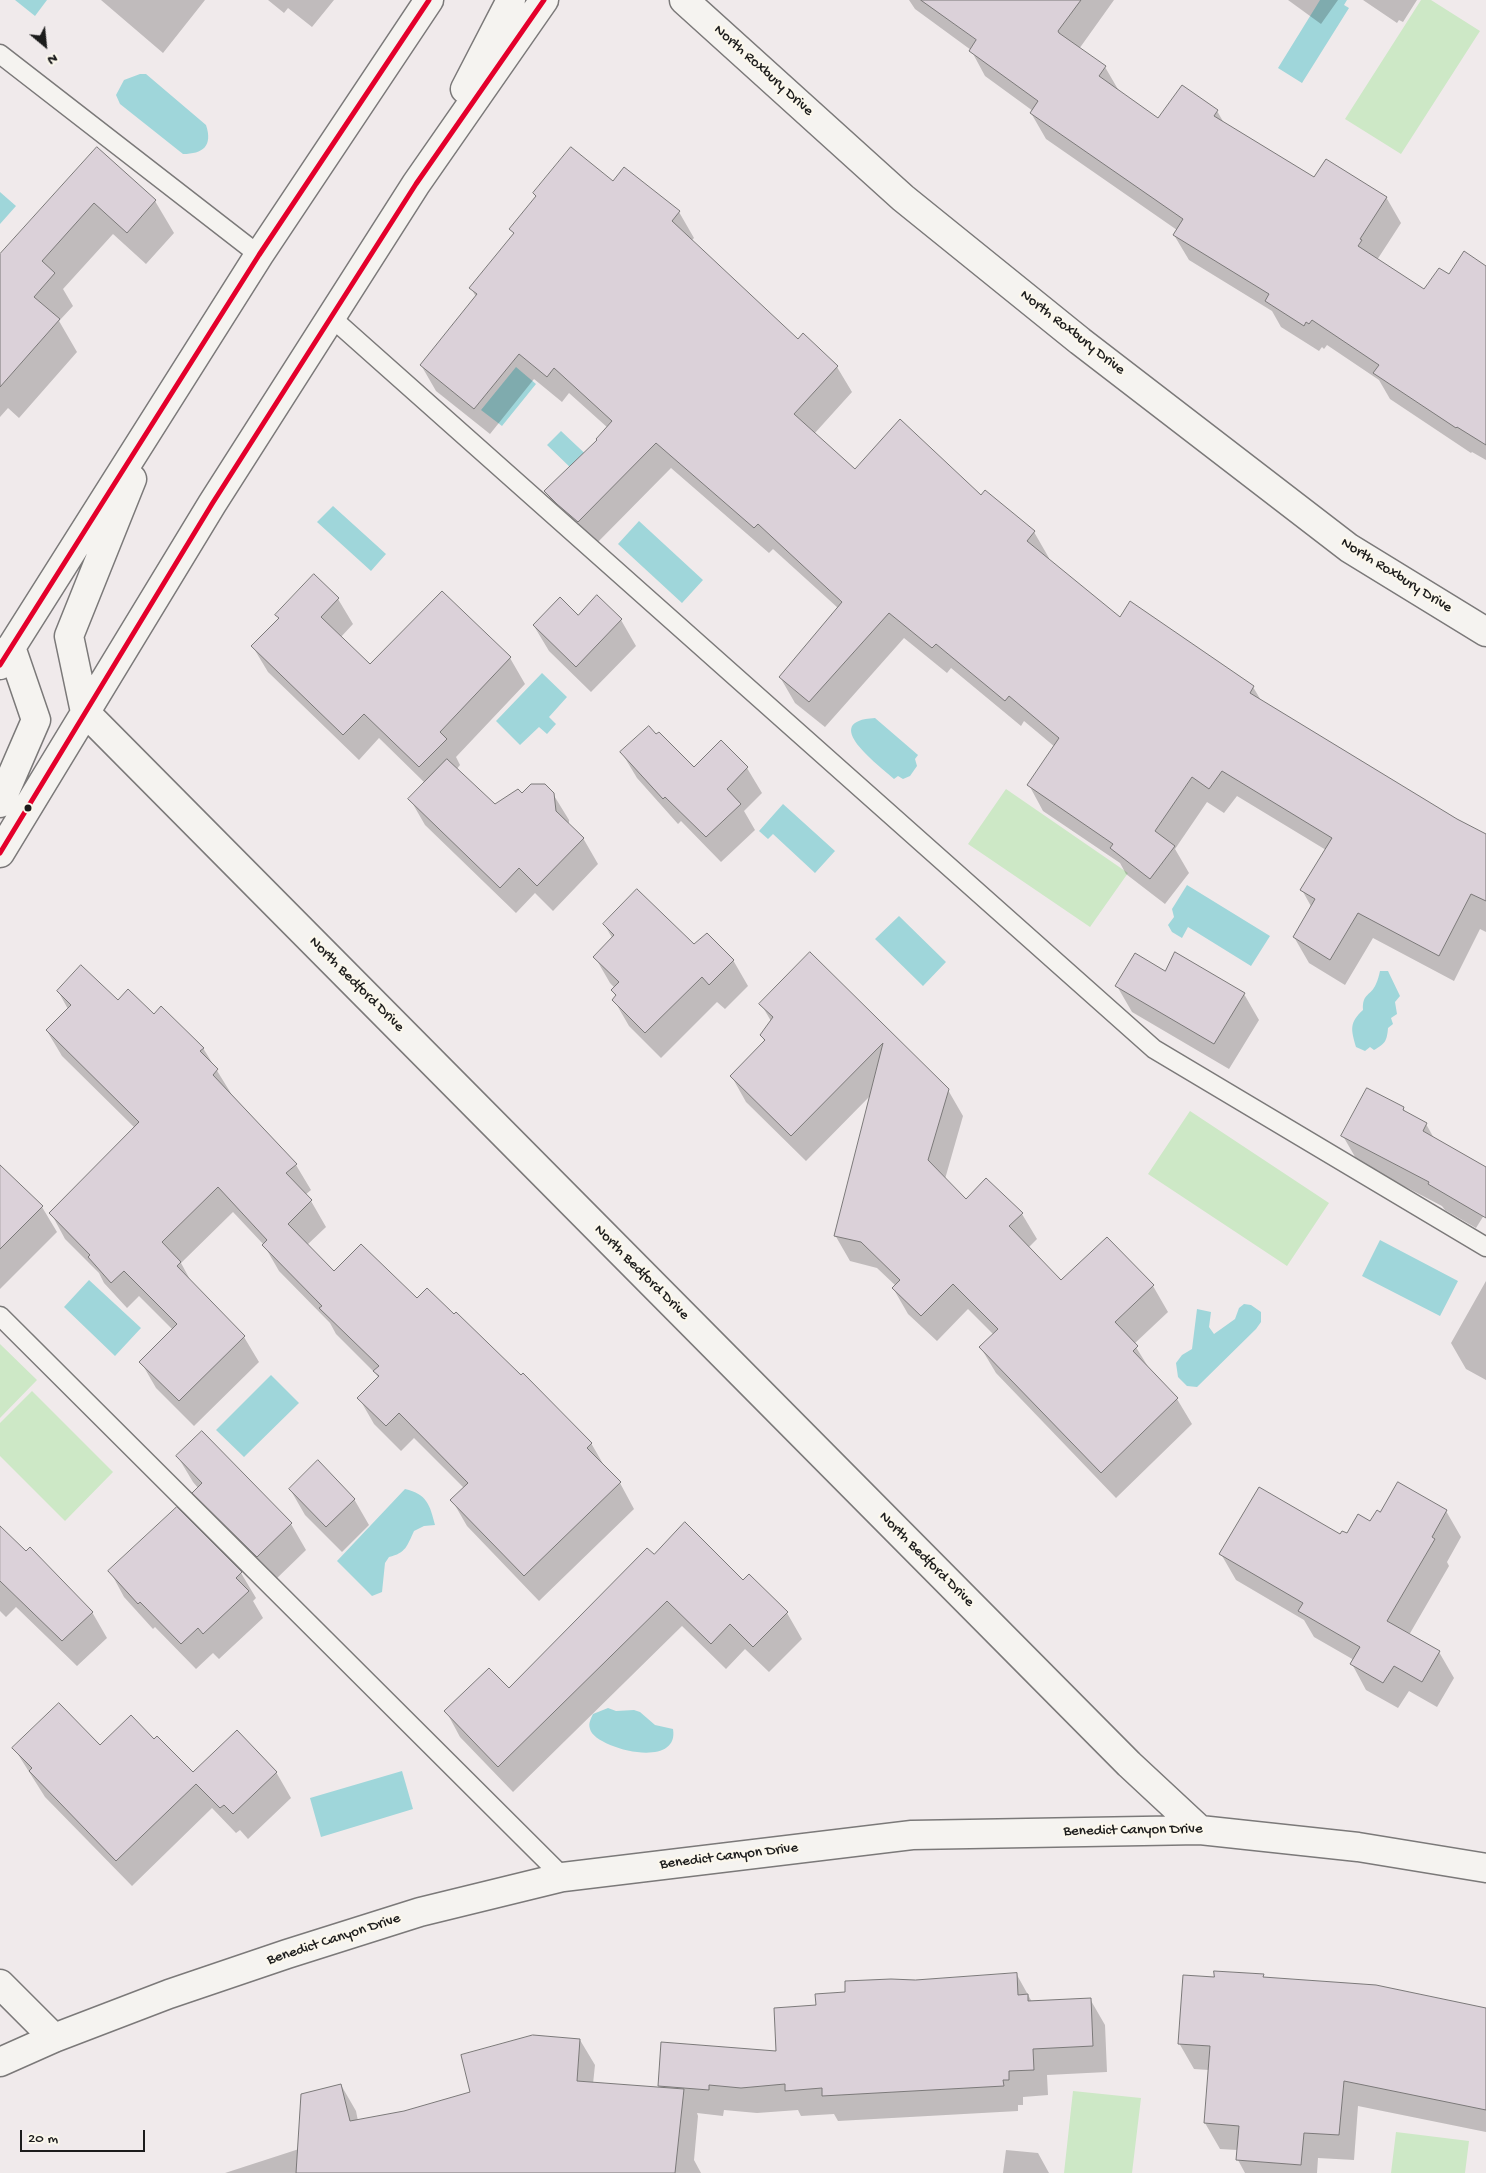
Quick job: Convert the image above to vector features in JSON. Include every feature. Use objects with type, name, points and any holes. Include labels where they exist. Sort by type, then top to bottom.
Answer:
[{"type":"street","points":[[0,803],[36,720],[4,650],[158,415],[259,255],[428,0]]},
{"type":"street","points":[[416,184],[511,0]]},
{"type":"street","points":[[0,853],[212,504],[416,184],[544,0]]},
{"type":"street","name":"North Roxbury Drive","points":[[684,0],[903,198],[1080,340],[1349,548],[1486,632]]},
{"type":"street","points":[[85,712],[68,636],[158,415]]},
{"type":"street","name":"North Bedford Drive","points":[[85,712],[1129,1764],[1200,1830]]},
{"type":"street","name":"Benedict Canyon Drive","points":[[0,2062],[54,2038],[169,1994],[420,1912],[563,1877],[912,1834],[1200,1830],[1358,1848],[1486,1868]]},
{"type":"street","points":[[0,1984],[54,2038]]},
{"type":"lane","points":[[0,54],[259,255]]},
{"type":"lane","points":[[332,318],[1154,1049],[1486,1247]]},
{"type":"lane","points":[[0,1316],[563,1877]]},
{"type":"green space","points":[[1421,0],[1431,0],[1480,31],[1401,154],[1345,119]]},
{"type":"green space","points":[[1006,789],[1128,873],[1090,927],[968,844]]},
{"type":"green space","points":[[1190,1111],[1329,1203],[1287,1266],[1148,1174]]},
{"type":"green space","points":[[0,1344],[37,1380],[0,1418]]},
{"type":"green space","points":[[32,1391],[113,1472],[65,1521],[0,1456],[0,1423]]},
{"type":"green space","points":[[1073,2091],[1141,2098],[1132,2173],[1064,2173]]},
{"type":"green space","points":[[1396,2132],[1469,2141],[1465,2173],[1391,2173]]},
{"type":"water","points":[[15,0],[47,0],[35,16]]},
{"type":"water","points":[[1320,0],[1347,0],[1344,5],[1349,8],[1302,83],[1278,68]]},
{"type":"water","points":[[140,74],[146,74],[206,125],[208,138],[205,147],[190,154],[183,154],[120,104],[116,95],[124,80]]},
{"type":"water","points":[[0,192],[16,206],[0,224]]},
{"type":"water","points":[[516,367],[536,384],[502,426],[481,410]]},
{"type":"water","points":[[561,431],[594,462],[602,498],[547,445]]},
{"type":"water","points":[[333,506],[386,554],[371,571],[317,522]]},
{"type":"water","points":[[639,521],[703,580],[682,603],[618,544]]},
{"type":"water","points":[[542,673],[567,697],[549,717],[556,724],[547,734],[539,727],[520,745],[496,721]]},
{"type":"water","points":[[875,718],[918,755],[915,759],[917,766],[910,776],[903,779],[898,776],[894,779],[866,754],[852,735],[852,727],[859,721]]},
{"type":"water","points":[[783,804],[835,851],[815,873],[773,834],[768,839],[759,831]]},
{"type":"water","points":[[1187,885],[1270,936],[1251,966],[1188,927],[1182,938],[1172,932],[1168,925],[1174,917],[1172,909]]},
{"type":"water","points":[[899,916],[946,962],[923,986],[875,939]]},
{"type":"water","points":[[1380,971],[1388,971],[1400,996],[1395,1002],[1397,1014],[1391,1018],[1393,1024],[1388,1028],[1383,1044],[1374,1050],[1370,1047],[1365,1051],[1356,1047],[1352,1027],[1355,1019],[1363,1010],[1365,997],[1376,984]]},
{"type":"water","points":[[1380,1240],[1458,1281],[1440,1316],[1362,1276]]},
{"type":"water","points":[[89,1280],[141,1328],[115,1356],[64,1307]]},
{"type":"water","points":[[1244,1304],[1251,1305],[1261,1312],[1261,1322],[1197,1387],[1187,1386],[1178,1377],[1176,1363],[1182,1355],[1192,1349],[1197,1309],[1211,1312],[1209,1327],[1214,1334],[1235,1319],[1239,1308]]},
{"type":"water","points":[[271,1375],[299,1403],[244,1457],[216,1430]]},
{"type":"water","points":[[405,1489],[423,1497],[429,1506],[435,1525],[424,1526],[414,1531],[403,1551],[389,1557],[385,1563],[382,1592],[372,1596],[337,1561]]},
{"type":"water","points":[[608,1708],[616,1711],[634,1710],[640,1712],[655,1725],[673,1729],[672,1742],[664,1749],[651,1752],[636,1752],[606,1743],[595,1736],[589,1725],[593,1714]]},
{"type":"water","points":[[402,1771],[413,1809],[321,1837],[310,1798]]},
{"type":"building","points":[[921,0],[1081,0],[1058,31],[1059,33],[1106,66],[1099,76],[1158,118],[1182,85],[1218,110],[1214,116],[1314,177],[1326,159],[1387,197],[1360,239],[1362,240],[1358,246],[1424,289],[1439,268],[1449,274],[1464,251],[1486,266],[1486,445],[1456,428],[1373,373],[1379,365],[1312,320],[1309,324],[1306,322],[1304,326],[1265,301],[1269,294],[1173,235],[1183,219],[1030,113],[1038,101],[969,51],[976,40]]},
{"type":"building","points":[[97,147],[156,200],[127,233],[94,203],[42,261],[55,273],[34,297],[60,319],[0,387],[0,254]]},
{"type":"building","points":[[571,147],[613,181],[624,167],[680,211],[672,221],[798,339],[803,333],[838,366],[794,414],[855,469],[900,419],[981,495],[985,490],[1035,531],[1027,541],[1120,617],[1130,601],[1254,686],[1250,693],[1457,819],[1486,834],[1486,901],[1471,894],[1439,956],[1358,913],[1330,960],[1293,937],[1315,899],[1300,890],[1332,838],[1222,771],[1209,789],[1192,777],[1155,831],[1175,846],[1150,879],[1110,848],[1113,844],[1027,785],[1059,738],[1009,696],[1005,701],[936,644],[932,648],[889,613],[809,702],[779,677],[842,602],[758,524],[754,528],[656,443],[578,522],[557,504],[544,491],[597,440],[612,421],[554,368],[547,377],[519,354],[474,409],[420,365],[477,294],[469,288],[514,233],[509,229],[536,196],[533,193]]},
{"type":"building","points":[[314,574],[339,598],[321,617],[370,664],[442,591],[511,657],[440,732],[447,739],[419,767],[364,714],[343,735],[251,646],[279,618],[275,615]]},
{"type":"building","points":[[597,595],[622,619],[576,667],[533,625],[560,597],[578,615]]},
{"type":"building","points":[[649,726],[656,734],[659,732],[694,767],[721,740],[748,767],[727,789],[741,804],[706,837],[665,797],[663,799],[620,752]]},
{"type":"building","points":[[447,759],[495,804],[518,789],[522,793],[531,784],[545,784],[554,793],[556,811],[584,838],[537,886],[519,868],[500,888],[408,799]]},
{"type":"building","points":[[637,889],[694,944],[707,933],[734,960],[709,985],[702,977],[645,1033],[612,1000],[616,995],[611,990],[619,982],[593,957],[614,935],[603,924]]},
{"type":"building","points":[[810,952],[949,1089],[928,1160],[966,1199],[986,1178],[1023,1213],[1009,1226],[1061,1280],[1107,1237],[1154,1285],[1115,1322],[1138,1346],[1133,1351],[1178,1398],[1101,1473],[979,1347],[998,1329],[953,1284],[921,1316],[892,1288],[900,1280],[861,1242],[834,1236],[883,1043],[791,1136],[730,1076],[765,1040],[760,1035],[773,1017],[759,1004]]},
{"type":"building","points":[[1175,952],[1245,993],[1214,1044],[1115,986],[1135,953],[1165,971]]},
{"type":"building","points":[[81,965],[118,1000],[128,989],[154,1014],[161,1006],[204,1048],[200,1051],[218,1069],[213,1075],[297,1164],[286,1173],[312,1200],[288,1224],[334,1271],[361,1244],[417,1298],[427,1288],[454,1314],[456,1312],[521,1375],[523,1373],[592,1443],[587,1448],[621,1482],[524,1576],[450,1500],[468,1483],[399,1413],[386,1426],[357,1398],[379,1376],[373,1371],[379,1366],[319,1308],[322,1306],[262,1245],[267,1240],[218,1187],[162,1242],[181,1262],[177,1266],[245,1336],[179,1401],[139,1362],[177,1324],[124,1271],[111,1283],[88,1257],[90,1255],[49,1213],[139,1122],[46,1030],[71,1005],[57,991]]},
{"type":"building","points":[[1367,1088],[1404,1107],[1403,1110],[1427,1123],[1423,1131],[1486,1167],[1486,1218],[1428,1184],[1429,1182],[1341,1136]]},
{"type":"building","points":[[0,1165],[43,1206],[0,1249]]},
{"type":"building","points":[[202,1431],[292,1523],[257,1557],[192,1493],[202,1483],[176,1456]]},
{"type":"building","points":[[318,1460],[355,1499],[326,1527],[289,1489]]},
{"type":"building","points":[[1398,1482],[1447,1510],[1432,1537],[1435,1539],[1387,1621],[1440,1651],[1422,1682],[1394,1666],[1383,1683],[1350,1664],[1360,1647],[1298,1611],[1303,1603],[1219,1554],[1259,1487],[1340,1534],[1342,1531],[1347,1533],[1358,1514],[1370,1521],[1377,1510],[1380,1512]]},
{"type":"building","points":[[177,1507],[242,1572],[236,1578],[249,1591],[203,1634],[198,1628],[181,1644],[140,1602],[138,1604],[108,1571]]},
{"type":"building","points":[[685,1522],[743,1580],[749,1574],[788,1612],[753,1647],[730,1624],[711,1644],[667,1601],[498,1767],[444,1711],[489,1668],[509,1688],[647,1548],[654,1554]]},
{"type":"building","points":[[0,1526],[26,1551],[30,1547],[93,1612],[62,1641],[0,1581]]},
{"type":"building","points":[[59,1703],[100,1745],[131,1715],[154,1739],[157,1736],[193,1772],[237,1730],[277,1772],[233,1814],[224,1805],[220,1808],[196,1784],[116,1861],[29,1771],[32,1768],[12,1748]]},
{"type":"building","points":[[1214,1971],[1264,1974],[1263,1977],[1376,1985],[1486,2008],[1486,2110],[1344,2081],[1339,2135],[1304,2133],[1301,2165],[1236,2160],[1239,2126],[1204,2123],[1210,2046],[1178,2044],[1183,1975],[1214,1977]]},
{"type":"building","points":[[1017,1973],[1018,1995],[1028,1994],[1028,2001],[1091,1998],[1093,2046],[1033,2049],[1034,2070],[1009,2071],[1009,2080],[1003,2080],[1004,2086],[822,2096],[822,2088],[785,2091],[785,2084],[741,2088],[709,2085],[709,2090],[658,2086],[661,2042],[776,2051],[774,2008],[816,2005],[815,1994],[845,1992],[845,1981],[915,1980]]},
{"type":"building","points":[[533,2035],[580,2039],[577,2081],[684,2089],[675,2173],[296,2173],[301,2094],[341,2084],[350,2121],[404,2111],[470,2092],[461,2055]]},
{"type":"transit line","points":[[0,665],[259,255],[429,0]]},
{"type":"transit line","points":[[0,853],[212,504],[416,184],[544,0]]}]
